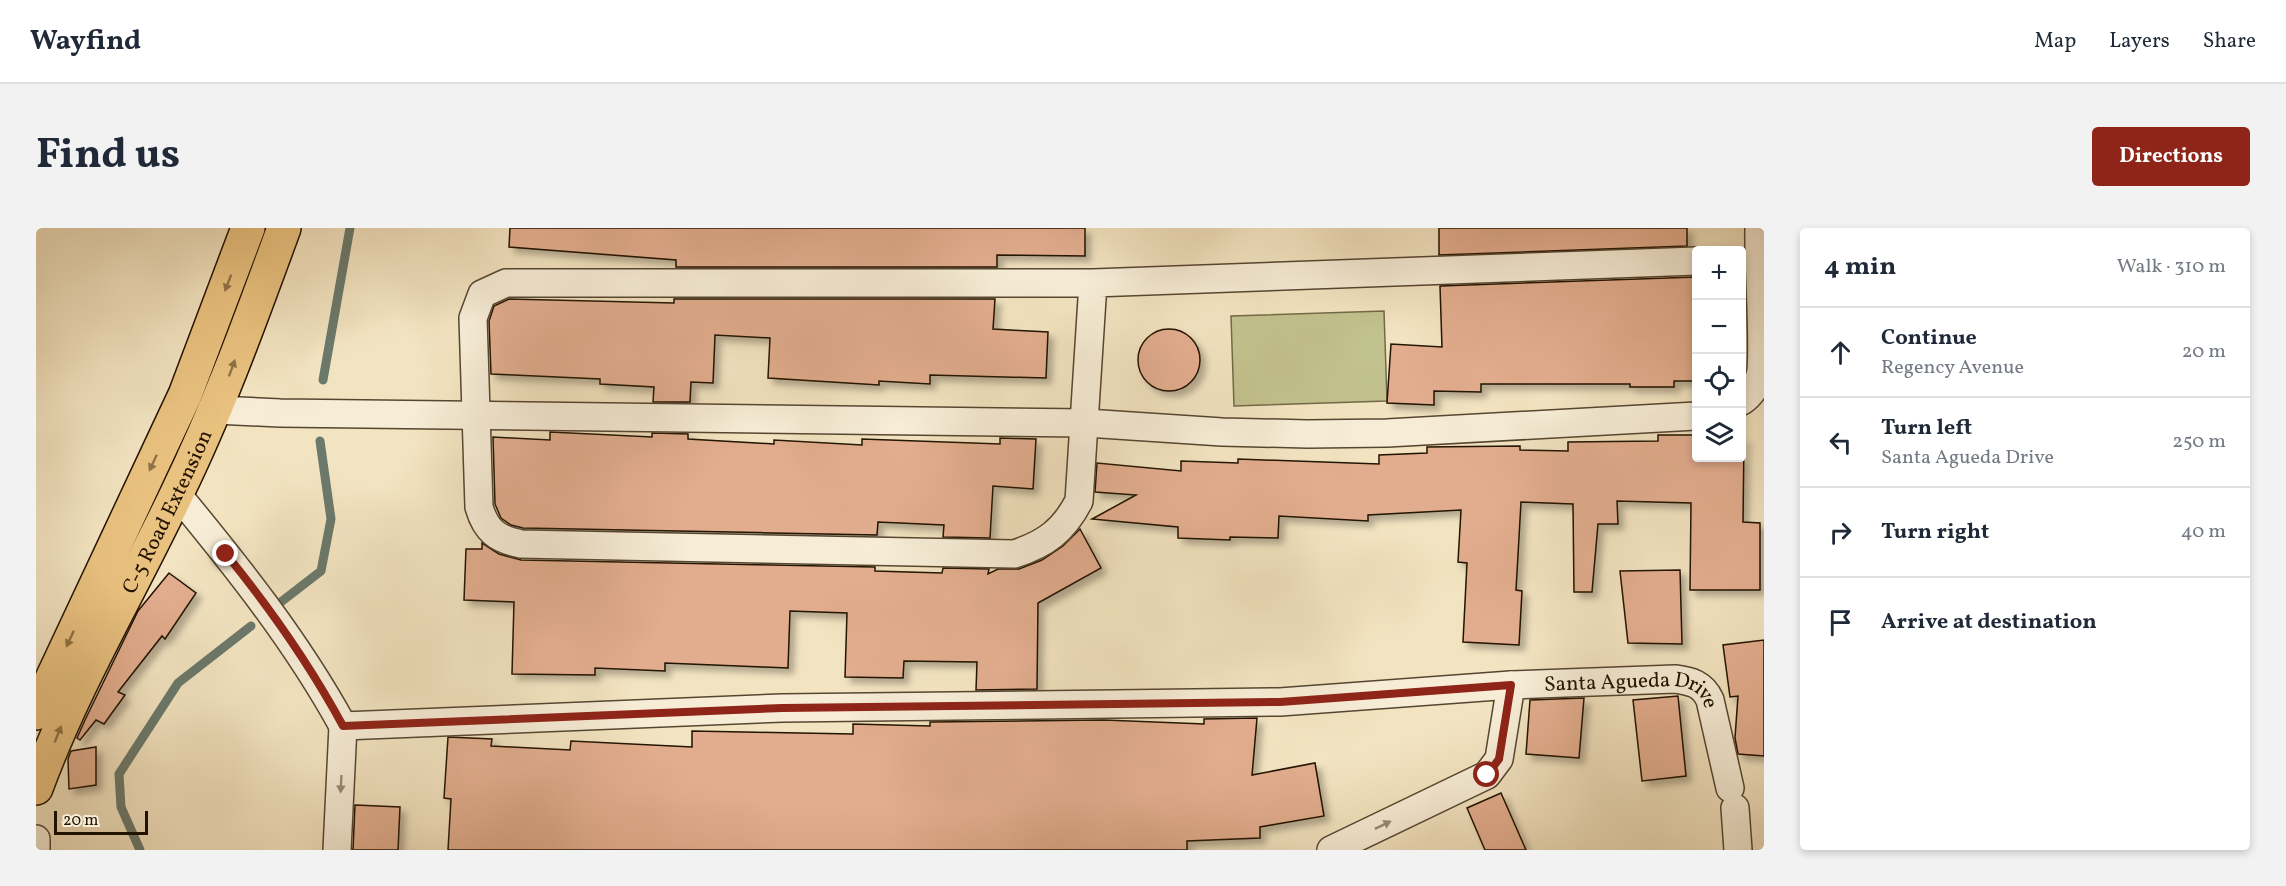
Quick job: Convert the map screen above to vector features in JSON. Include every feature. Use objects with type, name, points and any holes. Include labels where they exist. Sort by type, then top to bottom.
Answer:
[{"type":"main road","name":"C-5 Road Extension","points":[[36,712],[185,395],[249,228]]},
{"type":"main road","name":"C-5 Road Extension","points":[[36,787],[78,686],[177,495],[216,410],[284,228]]},
{"type":"street","points":[[1746,398],[1751,395],[1761,373],[1763,346],[1750,259],[1759,228]]},
{"type":"street","points":[[1093,283],[1086,423],[1079,501],[1070,519],[1054,536],[1036,548],[1014,554],[521,544],[504,541],[492,533],[483,522],[479,507],[478,416],[473,318],[482,294],[506,283],[1093,283],[1692,261]]},
{"type":"street","points":[[216,410],[478,416],[1086,423],[1222,432],[1365,434],[1692,416]]},
{"type":"street","points":[[177,495],[254,587],[321,686],[343,726],[338,850]]},
{"type":"street","name":"Santa Agueda Drive","points":[[343,726],[782,708],[1280,702],[1511,685],[1675,679],[1691,681],[1705,689],[1710,699],[1732,798],[1738,850]]},
{"type":"street","points":[[1331,850],[1487,775],[1499,759],[1511,685]]},
{"type":"street","points":[[36,787],[36,796]]},
{"type":"street","points":[[36,839],[36,850]]},
{"type":"green space","points":[[1384,311],[1387,401],[1234,406],[1231,316]]},
{"type":"building","points":[[510,228],[1085,228],[1085,256],[997,255],[997,267],[676,267],[676,260],[509,247]]},
{"type":"building","points":[[1439,228],[1687,228],[1687,246],[1439,255]]},
{"type":"building","points":[[1692,277],[1692,381],[1674,381],[1674,387],[1630,387],[1630,384],[1481,384],[1481,392],[1434,391],[1434,405],[1387,403],[1391,344],[1442,347],[1440,286]]},
{"type":"building","points":[[509,299],[674,303],[674,299],[995,299],[993,329],[1048,332],[1046,378],[930,375],[930,384],[879,381],[879,385],[768,378],[770,338],[715,335],[713,383],[691,382],[690,402],[653,402],[654,387],[600,384],[600,379],[491,374],[489,321],[494,306]]},
{"type":"building","points":[[1169,329],[1186,334],[1191,338],[1195,343],[1200,360],[1195,377],[1191,382],[1186,386],[1169,391],[1152,386],[1147,382],[1143,377],[1138,360],[1143,343],[1147,338],[1152,334]]},
{"type":"building","points":[[550,432],[652,437],[652,433],[688,434],[688,439],[774,444],[774,440],[862,445],[862,439],[1000,444],[1000,438],[1036,439],[1033,489],[993,486],[990,538],[943,537],[944,525],[878,522],[877,535],[523,528],[511,525],[501,518],[495,504],[493,437],[550,440]]},
{"type":"building","points":[[1658,435],[1692,435],[1692,462],[1744,462],[1743,522],[1760,523],[1760,590],[1690,590],[1691,503],[1617,501],[1618,524],[1598,524],[1592,592],[1574,592],[1573,504],[1521,502],[1516,590],[1522,591],[1519,645],[1463,642],[1467,563],[1458,562],[1461,510],[1368,515],[1368,521],[1279,516],[1278,538],[1230,537],[1230,540],[1178,538],[1178,527],[1092,519],[1136,495],[1095,492],[1097,463],[1181,471],[1181,461],[1238,463],[1238,459],[1379,464],[1379,455],[1427,453],[1427,447],[1520,446],[1520,450],[1568,451],[1568,442],[1658,441]]},
{"type":"building","points":[[1080,529],[1101,568],[1038,603],[1037,689],[976,690],[977,662],[904,661],[903,678],[845,677],[847,613],[790,611],[788,668],[665,663],[665,671],[595,668],[595,675],[512,674],[514,602],[464,600],[466,549],[482,549],[482,543],[499,554],[521,560],[875,567],[875,571],[942,573],[943,568],[989,569],[988,574],[998,569],[1019,569],[1042,560],[1063,546]]},
{"type":"building","points":[[1680,570],[1682,644],[1628,643],[1620,571]]},
{"type":"building","points":[[169,573],[196,593],[165,639],[162,636],[118,692],[125,695],[104,724],[96,720],[80,740],[77,738],[85,720],[138,611]]},
{"type":"building","points":[[1764,640],[1764,756],[1738,754],[1735,738],[1738,696],[1730,697],[1723,645]]},
{"type":"building","points":[[1678,696],[1686,776],[1642,781],[1633,700]]},
{"type":"building","points":[[1584,698],[1579,758],[1526,754],[1530,700]]},
{"type":"building","points":[[1257,718],[1252,775],[1315,763],[1324,816],[1260,827],[1260,838],[1187,841],[1187,850],[448,850],[451,799],[444,798],[448,737],[492,739],[491,746],[570,750],[571,741],[692,747],[692,731],[853,734],[853,724],[930,726],[930,722],[1104,720],[1204,724],[1204,719]]},
{"type":"building","points":[[96,747],[96,785],[69,789],[68,759],[71,751]]},
{"type":"building","points":[[1501,793],[1526,850],[1485,850],[1467,808]]},
{"type":"building","points":[[355,805],[400,807],[398,850],[353,850]]},
{"type":"waterway","points":[[323,380],[350,228]]},
{"type":"waterway","points":[[277,605],[321,571],[331,519],[320,441]]},
{"type":"waterway","points":[[140,850],[121,807],[119,774],[178,683],[251,626]]},
{"type":"route","points":[[226,554],[254,587],[288,636],[321,686],[343,726],[782,708],[1280,702],[1511,685],[1499,759],[1487,775]]}]
